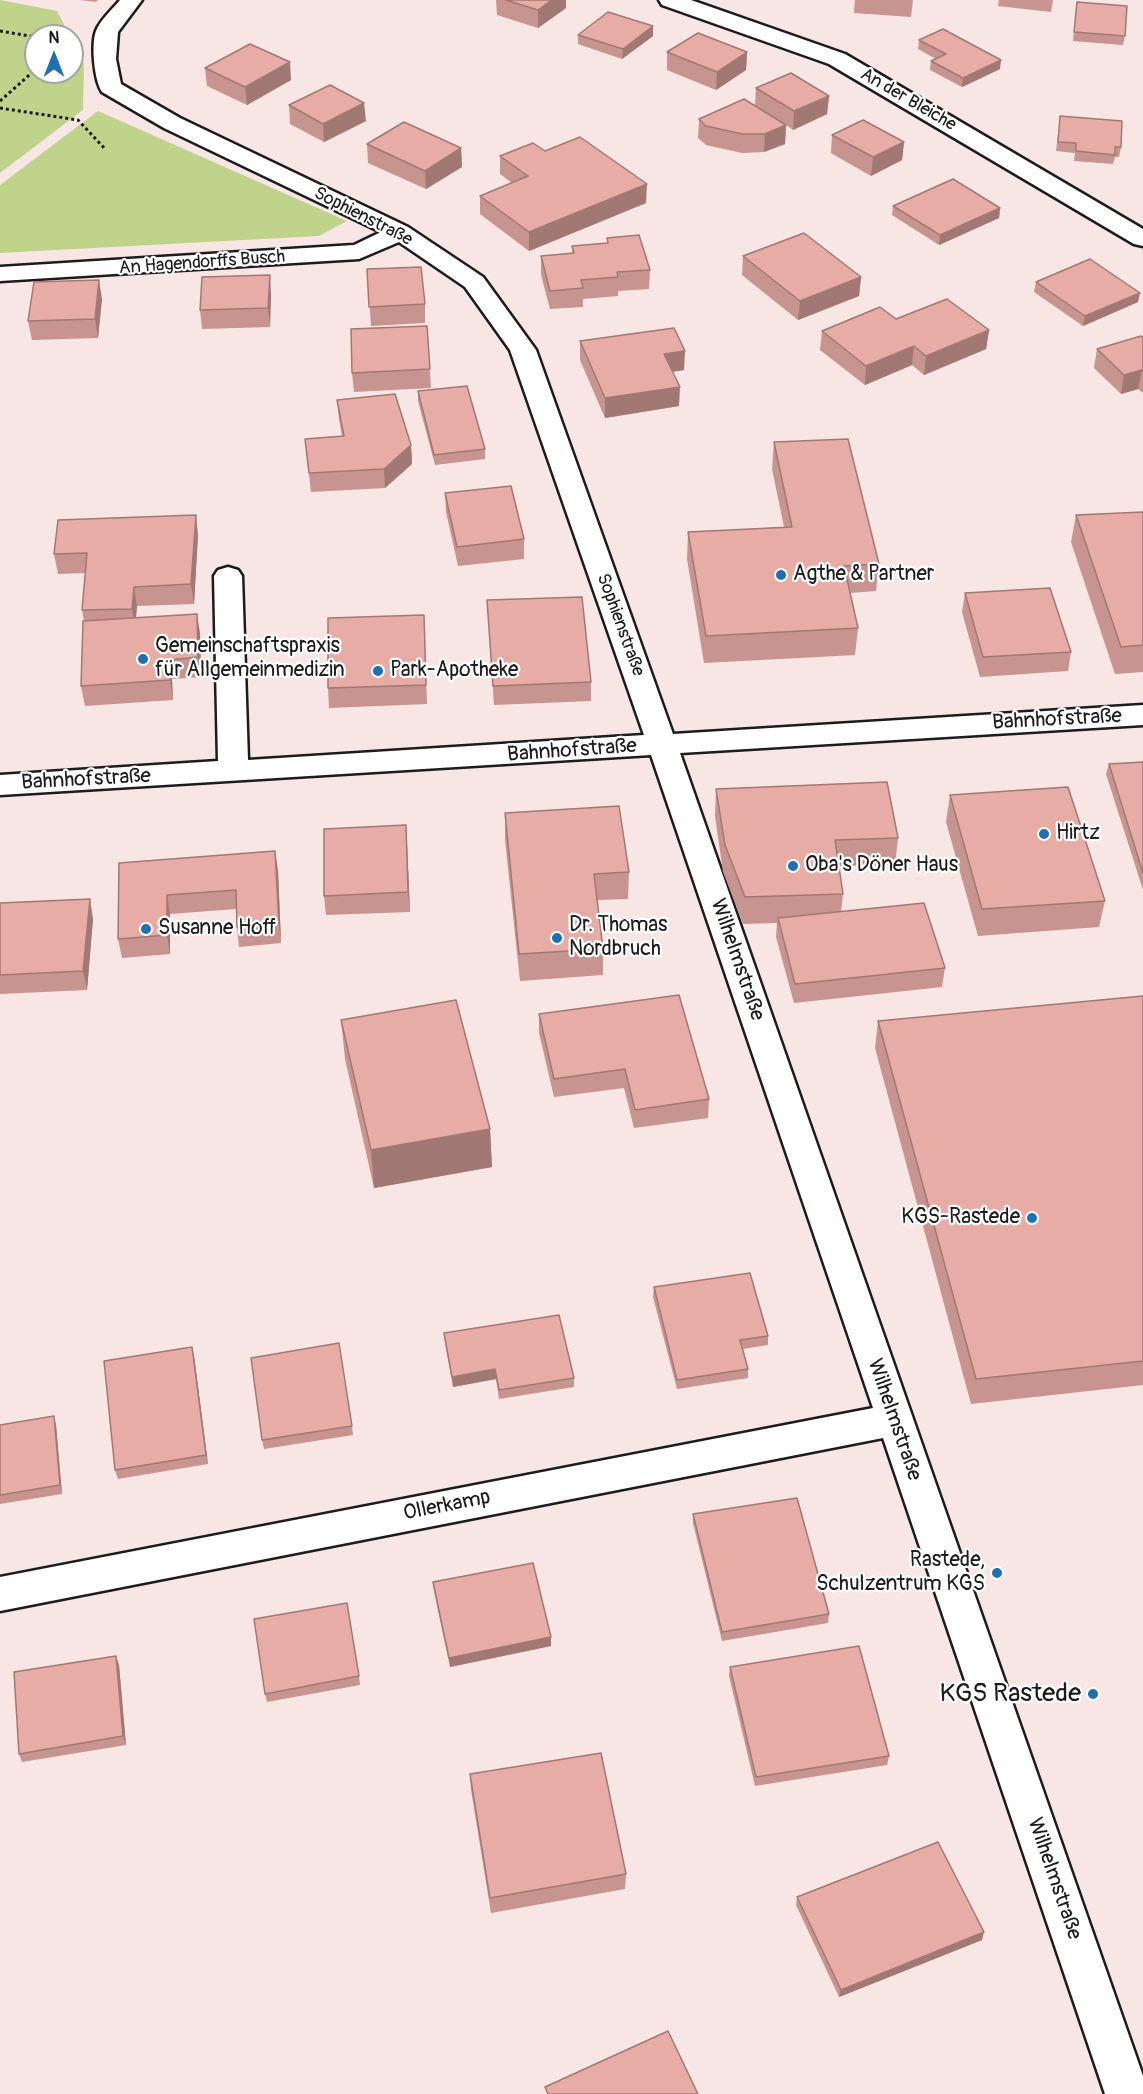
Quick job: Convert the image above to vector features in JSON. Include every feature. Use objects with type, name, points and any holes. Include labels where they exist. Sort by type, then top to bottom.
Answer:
[{"type":"street","name":"Sophienstraße","points":[[131,0],[107,31],[105,59],[110,87],[172,123],[400,232],[474,282],[523,350],[663,746]]},
{"type":"street","name":"An der Bleiche","points":[[670,0],[837,59],[1139,232]]},
{"type":"street","name":"An Hagendorffs Busch","points":[[0,274],[358,252],[400,232]]},
{"type":"street","points":[[228,576],[233,772]]},
{"type":"street","name":"Bahnhofstraße","points":[[0,785],[1143,715]]},
{"type":"street","name":"Wilhelmstraße","points":[[663,746],[1127,2094]]},
{"type":"street","name":"Ollerkamp","points":[[0,1594],[894,1420]]},
{"type":"path","points":[[0,31],[24,35]]},
{"type":"path","points":[[0,101],[24,80]]},
{"type":"path","points":[[0,108],[78,120],[106,150]]},
{"type":"green space","points":[[0,0],[57,11],[64,24],[24,24],[24,84],[84,84],[83,110],[0,173]]},
{"type":"green space","points":[[98,111],[347,221],[319,236],[0,253],[0,185]]},
{"type":"building","points":[[506,0],[552,0],[538,10]]},
{"type":"building","points":[[1077,2],[1127,6],[1125,36],[1074,32]]},
{"type":"building","points":[[608,12],[653,26],[623,49],[578,35]]},
{"type":"building","points":[[943,29],[1001,60],[963,78],[931,61],[946,54],[919,40]]},
{"type":"building","points":[[698,33],[747,52],[717,72],[667,52]]},
{"type":"building","points":[[250,44],[290,62],[245,87],[205,68]]},
{"type":"building","points":[[791,73],[829,96],[794,111],[756,88]]},
{"type":"building","points":[[330,85],[364,103],[323,124],[289,105]]},
{"type":"building","points":[[744,99],[786,125],[765,134],[743,134],[706,126],[699,119]]},
{"type":"building","points":[[1060,116],[1122,121],[1121,147],[1115,147],[1115,155],[1076,151],[1076,143],[1058,142]]},
{"type":"building","points":[[863,120],[904,142],[873,157],[832,135]]},
{"type":"building","points":[[404,122],[461,148],[425,171],[367,144]]},
{"type":"building","points":[[580,137],[647,184],[529,232],[480,196],[528,176],[500,156],[533,143],[545,151]]},
{"type":"building","points":[[953,179],[1000,208],[940,235],[893,206]]},
{"type":"building","points":[[804,233],[861,277],[800,301],[743,256]]},
{"type":"building","points":[[639,235],[650,270],[617,272],[618,277],[581,280],[583,288],[550,291],[541,256],[574,253],[572,246],[608,243],[607,238]]},
{"type":"building","points":[[1090,259],[1140,293],[1085,316],[1036,282]]},
{"type":"building","points":[[421,267],[425,304],[369,307],[367,269]]},
{"type":"building","points":[[270,275],[268,308],[200,310],[202,277]]},
{"type":"building","points":[[99,280],[95,319],[28,321],[34,282]]},
{"type":"building","points":[[947,299],[989,330],[926,356],[914,346],[866,366],[822,331],[880,307],[896,319]]},
{"type":"building","points":[[427,326],[430,369],[352,373],[351,329]]},
{"type":"building","points":[[674,328],[685,351],[664,354],[680,387],[605,398],[580,341]]},
{"type":"building","points":[[1141,336],[1143,338],[1143,371],[1124,375],[1097,349]]},
{"type":"building","points":[[467,386],[485,449],[434,455],[418,391]]},
{"type":"building","points":[[395,394],[411,445],[384,469],[309,473],[305,439],[344,436],[337,400]]},
{"type":"building","name":"Agthe & Partner","points":[[848,439],[879,564],[844,566],[858,628],[706,636],[688,532],[792,527],[774,442]]},
{"type":"building","points":[[511,486],[524,539],[457,547],[445,493]]},
{"type":"building","points":[[1143,512],[1143,645],[1121,647],[1076,515]]},
{"type":"building","points":[[196,515],[191,584],[134,587],[132,609],[82,610],[87,553],[54,554],[58,520]]},
{"type":"building","points":[[1050,588],[1071,652],[983,657],[965,593]]},
{"type":"building","points":[[582,597],[591,682],[493,686],[487,600]]},
{"type":"building","name":"Gemeinschaftspraxis für Allgemeinmedizin","points":[[197,614],[198,657],[169,660],[170,680],[81,686],[83,621]]},
{"type":"building","name":"Park-Apotheke","points":[[424,615],[426,685],[328,688],[328,618]]},
{"type":"building","points":[[1143,762],[1143,873],[1109,764]]},
{"type":"building","name":"Oba's Döner Haus","points":[[887,782],[898,838],[835,840],[843,894],[745,897],[725,845],[716,789]]},
{"type":"building","points":[[1068,787],[1105,901],[982,909],[950,795]]},
{"type":"building","name":"Dr. Thomas Nordbruch","points":[[619,806],[629,872],[594,874],[603,949],[519,954],[505,813]]},
{"type":"building","points":[[406,825],[408,892],[324,896],[324,829]]},
{"type":"building","name":"Susanne Hoff","points":[[275,851],[279,924],[237,927],[236,890],[167,895],[167,935],[118,939],[119,863]]},
{"type":"building","points":[[90,899],[83,971],[0,975],[0,903]]},
{"type":"building","points":[[924,903],[945,968],[795,984],[778,918]]},
{"type":"building","points":[[679,995],[709,1099],[635,1110],[625,1069],[554,1079],[539,1014]]},
{"type":"building","name":"KGS-Rastede","points":[[1143,996],[1143,1361],[976,1379],[878,1021]]},
{"type":"building","points":[[456,1000],[490,1129],[371,1150],[341,1020]]},
{"type":"building","points":[[750,1273],[768,1336],[740,1340],[748,1369],[677,1380],[654,1287]]},
{"type":"building","points":[[559,1315],[574,1378],[499,1390],[495,1369],[452,1377],[444,1333]]},
{"type":"building","points":[[339,1343],[352,1426],[262,1440],[251,1358]]},
{"type":"building","points":[[192,1347],[206,1455],[115,1470],[104,1361]]},
{"type":"building","points":[[54,1416],[60,1485],[0,1495],[0,1425]]},
{"type":"building","points":[[797,1498],[829,1614],[722,1632],[693,1514]]},
{"type":"building","points":[[533,1563],[551,1637],[449,1658],[433,1582]]},
{"type":"building","points":[[347,1603],[359,1676],[265,1694],[254,1619]]},
{"type":"building","points":[[859,1646],[889,1756],[756,1777],[730,1667]]},
{"type":"building","points":[[116,1656],[123,1736],[19,1754],[14,1672]]},
{"type":"building","points":[[601,1753],[626,1874],[490,1898],[470,1774]]},
{"type":"building","points":[[938,1842],[984,1932],[841,1990],[797,1897]]},
{"type":"building","points":[[668,2031],[698,2094],[548,2094],[545,2087]]},
{"type":"place","name":"Agthe & Partner","points":[[781,575]]},
{"type":"place","name":"Gemeinschaftspraxis für Allgemeinmedizin","points":[[143,659]]},
{"type":"place","name":"Park-Apotheke","points":[[378,671]]},
{"type":"place","name":"Hirtz","points":[[1044,834]]},
{"type":"place","name":"Oba's Döner Haus","points":[[793,866]]},
{"type":"place","name":"Susanne Hoff","points":[[146,929]]},
{"type":"place","name":"Dr. Thomas Nordbruch","points":[[557,938]]},
{"type":"place","name":"KGS-Rastede","points":[[1032,1218]]},
{"type":"place","name":"Rastede, Schulzentrum KGS","points":[[997,1573]]},
{"type":"place","name":"KGS Rastede","points":[[1093,1694]]}]
